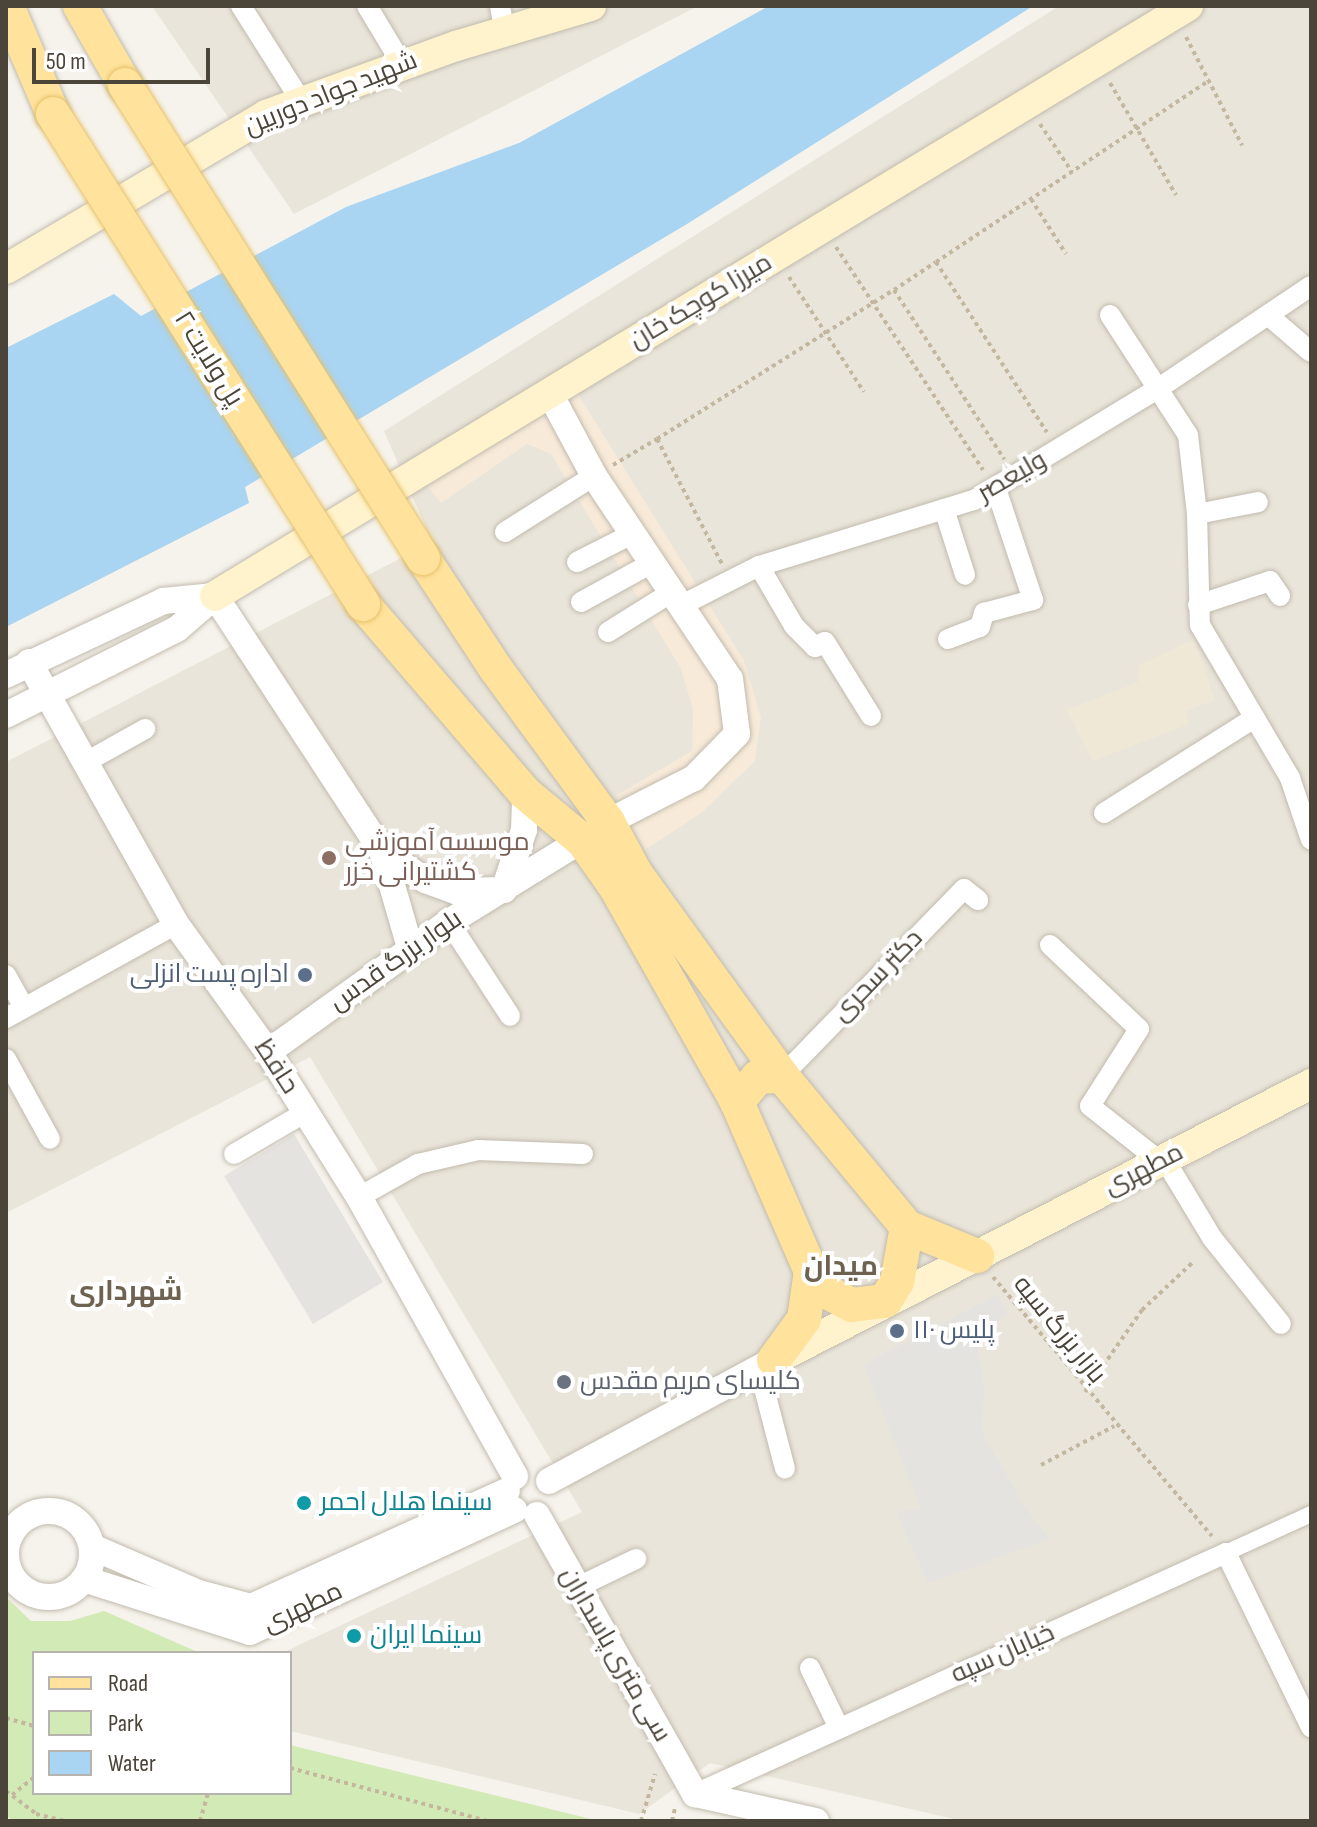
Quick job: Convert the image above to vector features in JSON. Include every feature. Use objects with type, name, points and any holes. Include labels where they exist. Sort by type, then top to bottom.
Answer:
[{"type":"main road","name":"پل ولایت ۲","points":[[7,6],[53,114],[363,604],[525,793],[600,829]]},
{"type":"main road","points":[[80,6],[125,85],[423,558],[600,829],[782,1076],[907,1227],[977,1256]]},
{"type":"main road","name":"شهید جواد دوربین","points":[[6,269],[266,115],[402,64],[502,19],[591,6]]},
{"type":"main road","name":"میرزا کوچک خان","points":[[215,596],[1181,10]]},
{"type":"main road","points":[[600,829],[615,886],[737,1102],[811,1271],[831,1294],[852,1305],[885,1301]]},
{"type":"main road","points":[[737,1102],[758,1077],[782,1076]]},
{"type":"main road","name":"مطهری","points":[[885,1301],[1311,1084]]},
{"type":"main road","points":[[766,1365],[885,1301],[897,1282],[907,1227]]},
{"type":"main road","points":[[766,1365],[804,1319],[811,1271]]},
{"type":"street","points":[[241,6],[301,101]]},
{"type":"street","points":[[367,6],[402,64]]},
{"type":"street","name":"ولیعصر","points":[[608,632],[677,599],[759,566],[944,509],[996,489],[1159,388],[1311,286]]},
{"type":"street","points":[[1110,315],[1188,435],[1197,514],[1200,625],[1290,778],[1311,840]]},
{"type":"street","points":[[1269,316],[1311,352]]},
{"type":"street","points":[[549,392],[594,476],[677,599]]},
{"type":"street","points":[[505,532],[594,476]]},
{"type":"street","points":[[948,639],[980,627],[984,613],[1033,600],[996,489]]},
{"type":"street","points":[[1197,514],[1258,502]]},
{"type":"street","points":[[944,509],[965,575]]},
{"type":"street","points":[[577,562],[632,534]]},
{"type":"street","points":[[581,602],[652,563]]},
{"type":"street","points":[[759,566],[794,626],[815,647],[825,642],[871,716]]},
{"type":"street","points":[[1198,605],[1270,581],[1280,596]]},
{"type":"street","points":[[6,675],[163,601],[215,596]]},
{"type":"street","points":[[6,715],[177,629],[215,596]]},
{"type":"street","points":[[215,596],[382,851],[411,951]]},
{"type":"street","name":"بلوار بزرگ قدس","points":[[268,1052],[449,922],[600,829],[694,778],[737,734],[730,679],[677,599]]},
{"type":"street","name":"حافظ","points":[[29,662],[176,924],[268,1052],[359,1197],[519,1498]]},
{"type":"street","points":[[1104,813],[1254,718]]},
{"type":"street","points":[[86,762],[145,729]]},
{"type":"street","points":[[382,851],[425,880],[456,891],[504,890],[524,830],[525,793]]},
{"type":"street","name":"دکتر سحری","points":[[782,1076],[964,889],[978,900]]},
{"type":"street","points":[[449,922],[510,1016]]},
{"type":"street","points":[[6,1018],[176,924]]},
{"type":"street","points":[[1050,945],[1139,1029],[1090,1106],[1163,1161],[1212,1238],[1281,1324]]},
{"type":"street","points":[[6,975],[24,1007]]},
{"type":"street","points":[[6,1059],[50,1139]]},
{"type":"street","points":[[234,1154],[306,1112]]},
{"type":"street","points":[[359,1197],[418,1164],[478,1150],[583,1154]]},
{"type":"street","points":[[549,1481],[766,1365],[785,1469]]},
{"type":"street","points":[[534,1471],[549,1481],[552,1501],[519,1498],[534,1471]]},
{"type":"street","name":"مطهری","points":[[92,1547],[199,1593],[251,1607],[519,1498]]},
{"type":"street","name":"مطهری","points":[[84,1579],[250,1632],[519,1498]]},
{"type":"street","name":"سی متری پاسداران","points":[[519,1498],[576,1588],[695,1794]]},
{"type":"street","points":[[54,1510],[75,1518],[92,1547],[84,1579],[67,1593],[33,1594],[9,1571],[7,1537],[32,1514],[54,1510]]},
{"type":"street","name":"خیابان سپه","points":[[695,1794],[1311,1514]]},
{"type":"street","points":[[1226,1553],[1311,1727]]},
{"type":"street","points":[[576,1588],[636,1559]]},
{"type":"street","points":[[810,1668],[839,1728]]},
{"type":"street","points":[[695,1794],[816,1821]]},
{"type":"path","points":[[1181,10],[1242,145]]},
{"type":"path","points":[[1098,61],[1176,195]]},
{"type":"path","points":[[594,476],[874,305],[1210,80]]},
{"type":"path","points":[[1027,104],[1072,172]]},
{"type":"path","points":[[1031,199],[1066,254]]},
{"type":"path","points":[[824,228],[996,489]]},
{"type":"path","points":[[776,257],[864,392]]},
{"type":"path","points":[[936,262],[1059,451]]},
{"type":"path","points":[[894,290],[1015,477]]},
{"type":"path","points":[[657,439],[731,579]]},
{"type":"path","name":"بازار بزرگ سپه","points":[[977,1256],[1085,1392],[1226,1553]]},
{"type":"path","points":[[1085,1392],[1142,1310],[1192,1263]]},
{"type":"path","points":[[1041,1465],[1114,1426]]},
{"type":"path","points":[[6,1720],[32,1726]]},
{"type":"path","points":[[641,1821],[665,1743]]},
{"type":"path","points":[[292,1769],[488,1821]]},
{"type":"path","points":[[12,1795],[32,1779]]},
{"type":"path","points":[[6,1791],[36,1814],[64,1821]]},
{"type":"path","points":[[200,1821],[207,1795]]},
{"type":"path","points":[[447,1821],[449,1812]]},
{"type":"shaded area","points":[[152,6],[698,6],[294,214]]},
{"type":"shaded area","points":[[1059,6],[1311,6],[1311,1821],[963,1821],[710,1763],[639,1814],[292,1731],[292,1651],[286,1651],[582,1512],[310,1057],[6,1213],[6,762],[432,542],[384,431]]},
{"type":"shaded area","points":[[571,383],[744,661],[761,717],[755,761],[700,814],[635,856],[617,795],[692,751],[693,709],[681,669],[551,454],[527,444],[441,503],[419,476]]},
{"type":"shaded area","points":[[1194,639],[1215,700],[1186,711],[1189,724],[1093,761],[1067,710],[1138,682],[1138,666]]},
{"type":"shaded area","points":[[294,1134],[383,1282],[313,1324],[224,1176]]},
{"type":"shaded area","points":[[997,1295],[1009,1313],[983,1334],[978,1353],[984,1389],[982,1432],[1029,1513],[1050,1539],[928,1583],[896,1512],[921,1509],[863,1364]]},
{"type":"green space","points":[[6,1597],[31,1621],[70,1621],[104,1611],[195,1651],[32,1651],[32,1795],[292,1795],[292,1745],[599,1821],[13,1821],[6,1815]]},
{"type":"water","points":[[769,6],[1033,6],[687,224],[245,487],[249,503],[6,627],[6,348],[114,294],[141,316],[346,207],[519,143]]},
{"type":"place","name":"موسسه آموزشی کشتیرانی خزر","points":[[329,858]]},
{"type":"place","name":"اداره پست انزلی","points":[[305,975]]},
{"type":"place","name":"پلیس ۱۱۰","points":[[897,1331]]},
{"type":"place","name":"کلیسای مریم مقدس","points":[[564,1382]]},
{"type":"place","name":"سینما هلال احمر","points":[[304,1503]]},
{"type":"place","name":"سینما ایران","points":[[354,1636]]},
{"type":"district","name":"میدان","points":[[841,1267]]},
{"type":"district","name":"شهرداری","points":[[126,1292]]}]
